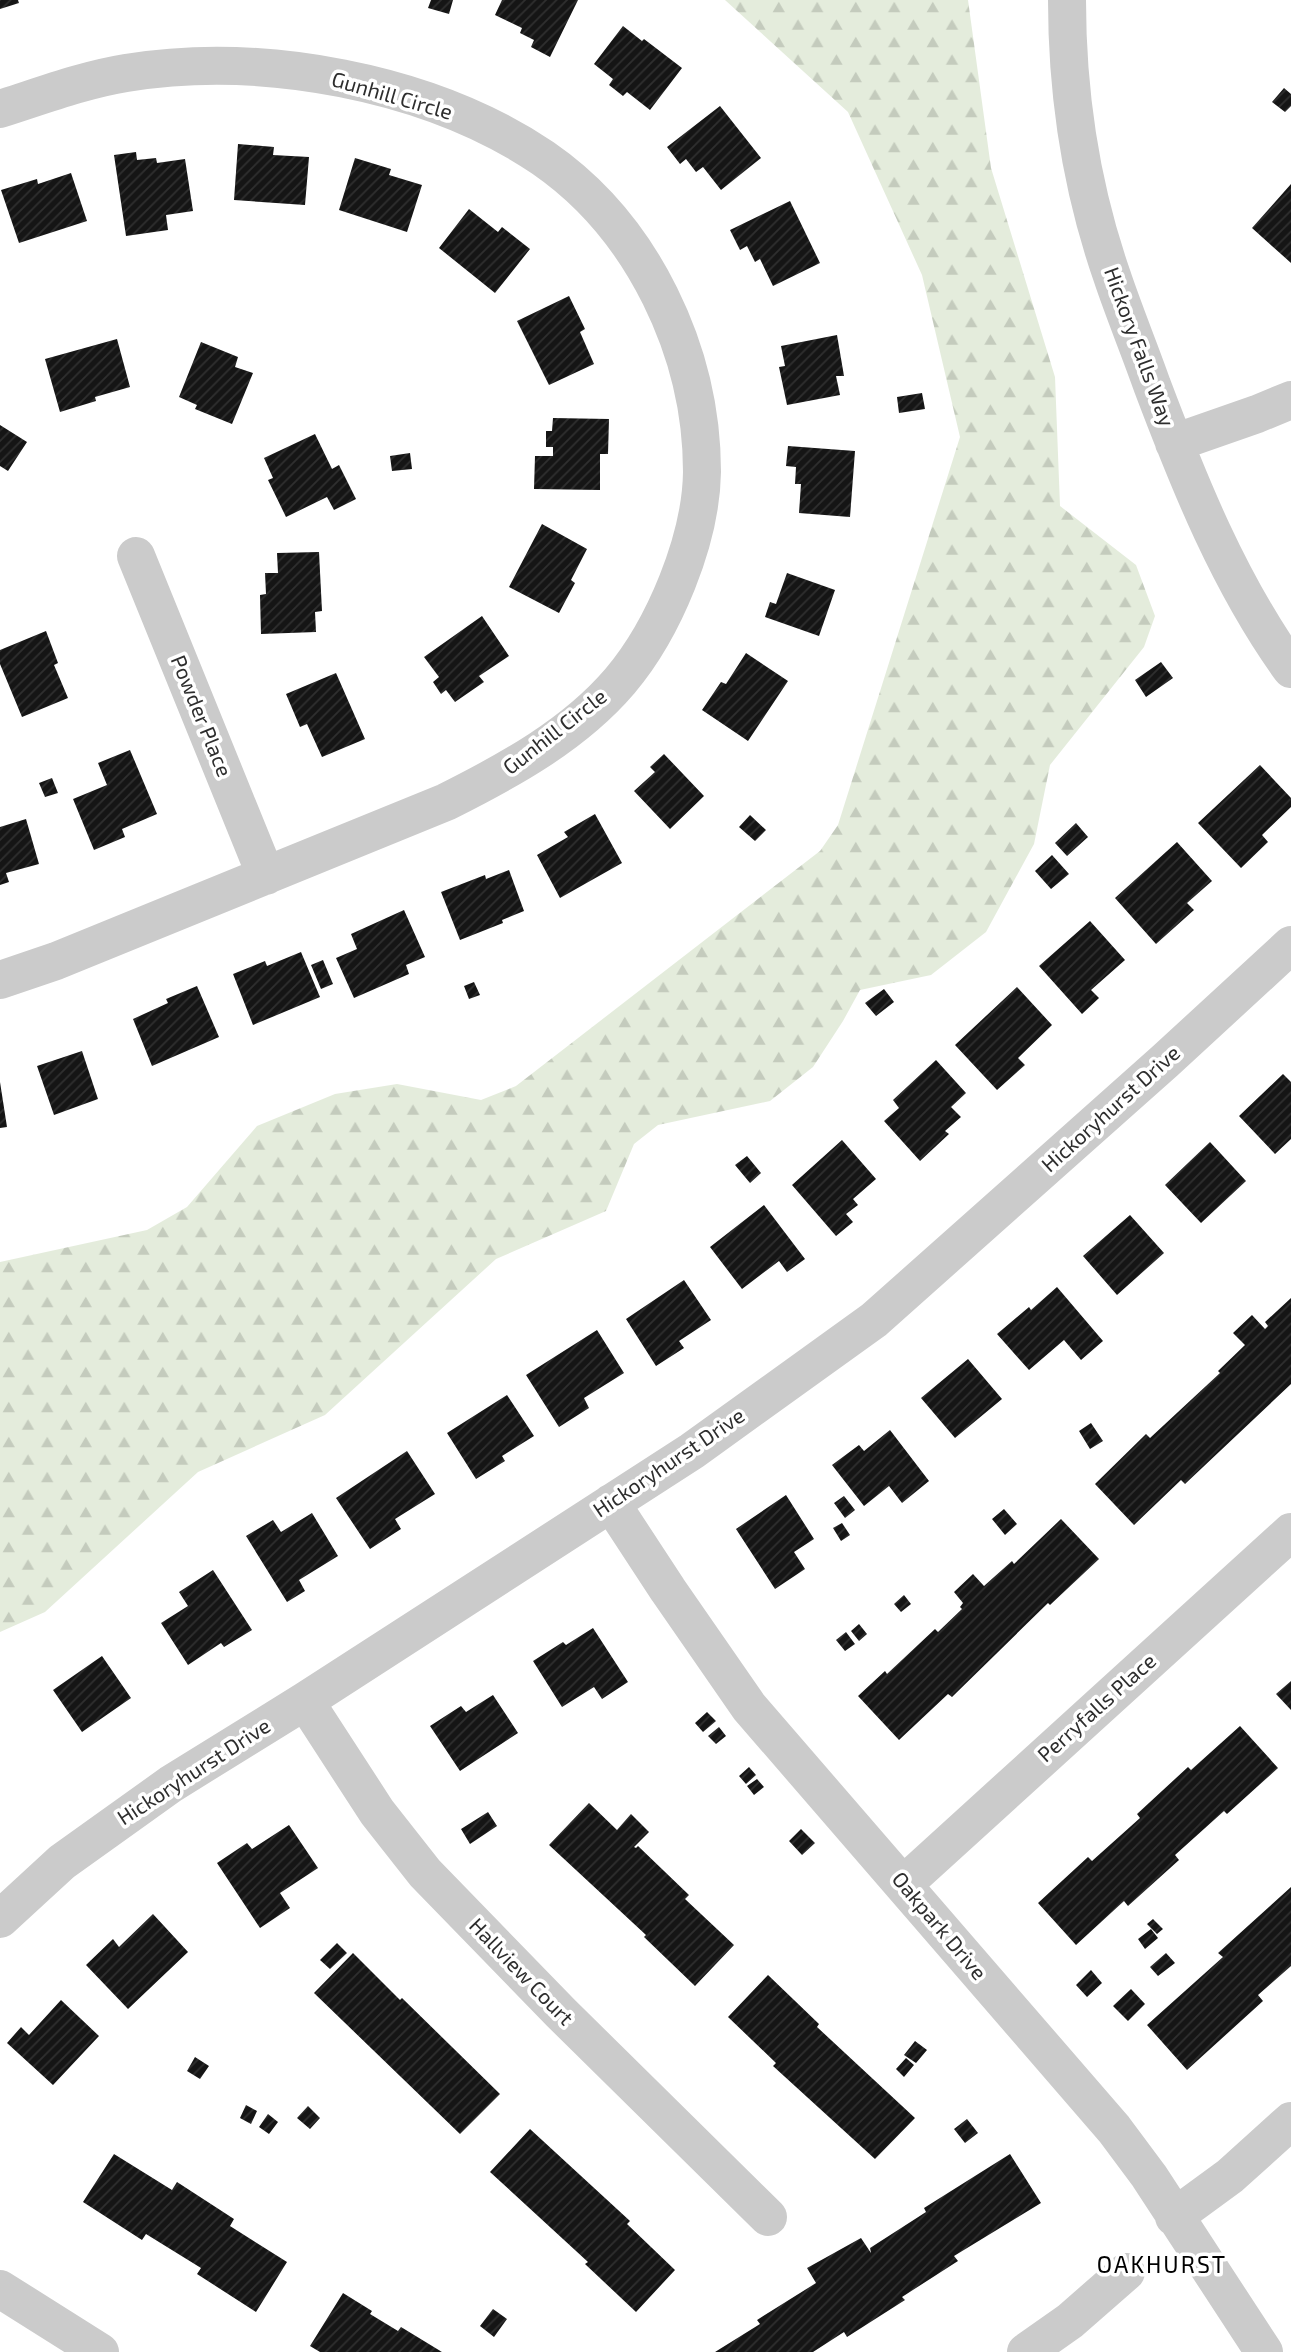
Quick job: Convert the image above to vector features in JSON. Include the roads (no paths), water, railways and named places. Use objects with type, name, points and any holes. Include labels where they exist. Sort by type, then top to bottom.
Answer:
[{"type":"street","name":"Hickory Falls Way","points":[[1067,0],[1069,85],[1078,145],[1111,274],[1174,443],[1216,542],[1291,669]]},
{"type":"street","name":"Gunhill Circle","points":[[0,109],[125,73],[168,68],[256,66],[361,83],[457,113],[501,134],[543,159],[580,189],[610,219],[640,259],[662,297],[678,338],[699,430],[702,474],[697,518],[685,563],[667,604],[647,643],[620,681],[588,712],[499,776],[446,802],[56,961],[0,980]]},
{"type":"street","points":[[1174,443],[1291,400]]},
{"type":"street","name":"Powder Place","points":[[136,556],[266,876]]},
{"type":"street","name":"Hickoryhurst Drive","points":[[0,1919],[62,1862],[171,1784],[305,1701],[692,1451],[874,1320],[1166,1061],[1291,945]]},
{"type":"street","name":"Oakpark Drive","points":[[611,1503],[750,1707],[1114,2129],[1149,2176],[1264,2352]]},
{"type":"street","name":"Perryfalls Place","points":[[904,1884],[1291,1532]]},
{"type":"street","name":"Hallview Court","points":[[305,1701],[377,1812],[425,1873],[561,2013],[768,2217]]},
{"type":"street","points":[[1174,2217],[1230,2176],[1291,2121]]},
{"type":"street","points":[[1026,2352],[1070,2321],[1126,2272]]},
{"type":"street","points":[[0,2289],[100,2352]]},
{"type":"district","name":"OAKHURST","points":[[1162,2265]]}]
